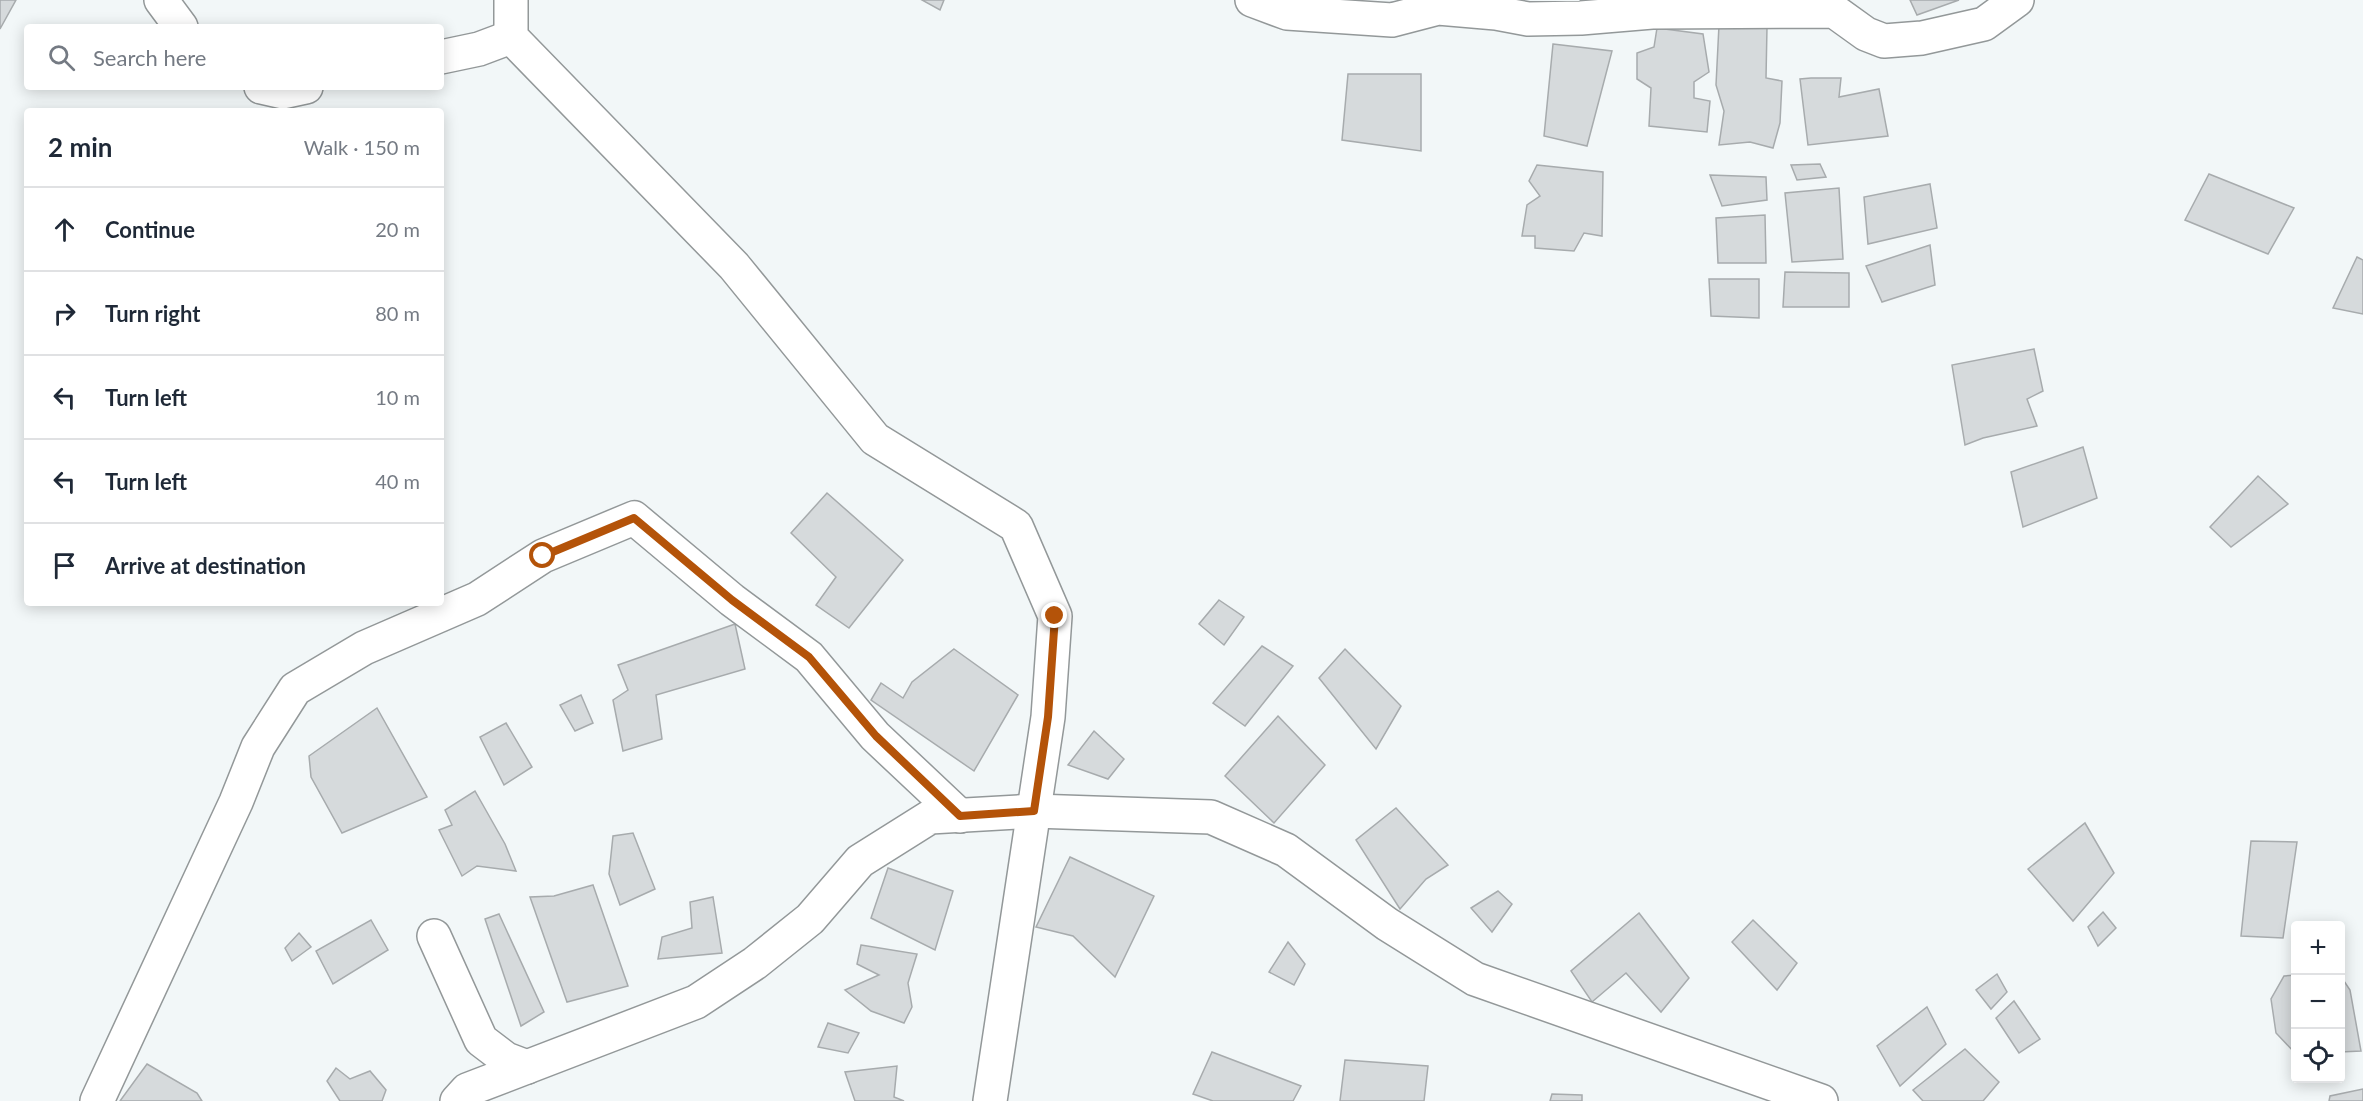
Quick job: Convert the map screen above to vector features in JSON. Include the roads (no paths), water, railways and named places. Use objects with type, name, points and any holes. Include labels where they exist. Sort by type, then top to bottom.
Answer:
[{"type":"street","points":[[161,0],[179,24]]},
{"type":"street","points":[[511,0],[511,37],[734,267],[876,439],[1016,526],[1055,616],[1048,717],[990,1101]]},
{"type":"street","points":[[1252,0],[1287,13],[1392,20],[1438,8],[1496,13],[1528,19],[1652,12],[1834,11],[1866,34],[1884,41],[1922,38],[1984,24],[2017,0]]},
{"type":"street","points":[[444,56],[478,49],[511,37]]},
{"type":"street","points":[[274,90],[283,92],[292,90]]},
{"type":"street","points":[[97,1101],[236,802],[258,747],[295,689],[364,648],[477,599],[543,556],[634,518],[732,600],[809,657],[876,736],[960,816]]},
{"type":"street","points":[[457,1101],[467,1090],[696,1002],[755,963],[810,919],[860,861],[930,817],[1034,811],[1211,817],[1286,850],[1387,924],[1475,979],[1821,1101]]},
{"type":"street","points":[[434,936],[481,1040],[506,1059],[527,1067]]}]
